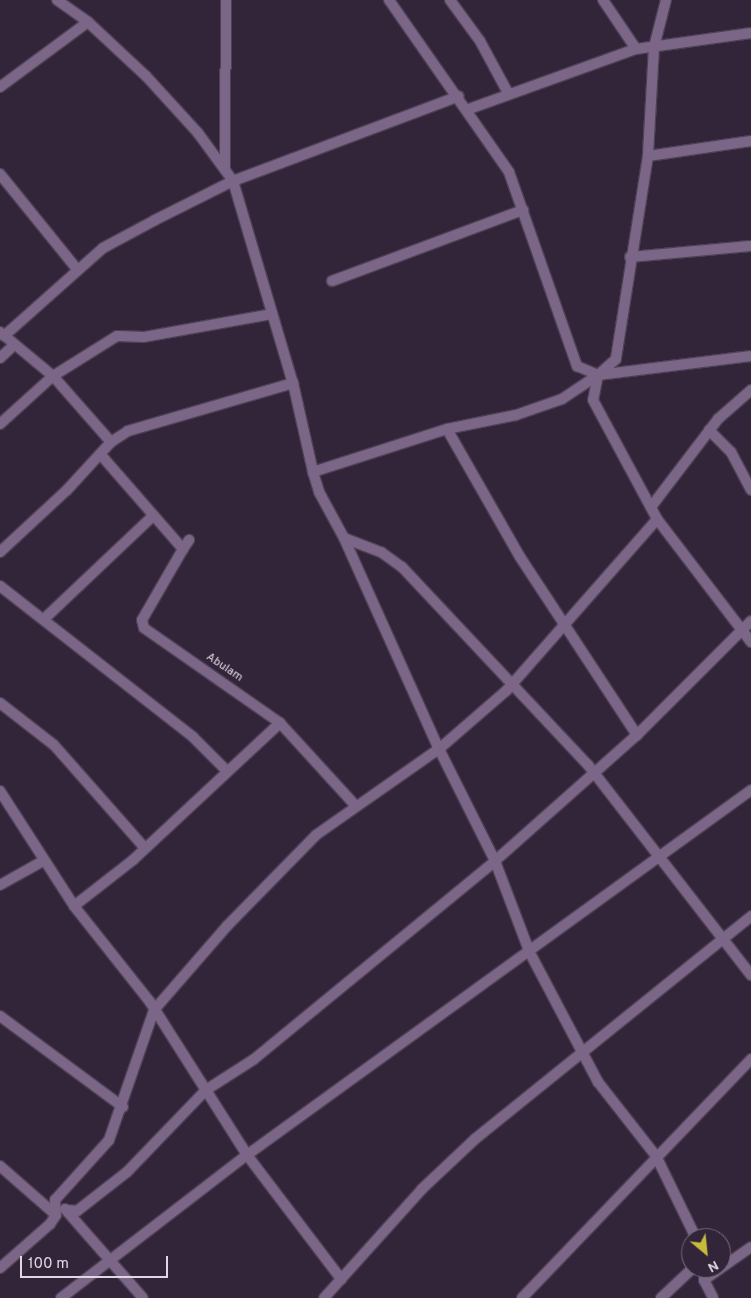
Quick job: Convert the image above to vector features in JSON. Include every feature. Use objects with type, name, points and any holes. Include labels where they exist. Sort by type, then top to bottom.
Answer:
[{"type":"street","points":[[57,0],[88,22],[146,76],[225,168],[233,181],[292,383],[319,492],[344,538],[438,749],[495,862],[530,953],[598,1082],[656,1156],[691,1228]]},
{"type":"street","points":[[225,168],[226,0]]},
{"type":"street","points":[[389,0],[460,96],[509,172],[524,210],[577,366],[598,375],[751,356]]},
{"type":"street","points":[[450,0],[480,41],[508,93]]},
{"type":"street","points":[[603,0],[636,49]]},
{"type":"street","points":[[314,472],[447,428],[516,415],[562,400],[598,375],[616,359],[630,257],[648,156],[654,47],[666,0]]},
{"type":"street","points":[[0,87],[88,22]]},
{"type":"street","points":[[469,109],[508,93],[636,49],[751,33]]},
{"type":"street","points":[[111,442],[53,376],[2,334],[103,248],[233,181],[460,96]]},
{"type":"street","points":[[648,156],[751,141]]},
{"type":"street","points":[[0,174],[77,269]]},
{"type":"street","points":[[332,282],[524,210]]},
{"type":"street","points":[[630,257],[751,246]]},
{"type":"street","points":[[0,424],[53,376],[117,336],[144,337],[272,314]]},
{"type":"street","points":[[0,358],[14,345]]},
{"type":"street","points":[[598,375],[593,400],[657,519],[751,642]]},
{"type":"street","points":[[0,552],[101,455],[111,442],[153,422],[292,383]]},
{"type":"street","points":[[651,508],[710,430],[751,390]]},
{"type":"street","points":[[447,428],[520,557],[567,625],[637,735]]},
{"type":"street","points":[[710,430],[731,452],[751,490]]},
{"type":"street","points":[[101,455],[183,549],[190,540]]},
{"type":"street","points":[[44,620],[153,516]]},
{"type":"street","points":[[56,1215],[55,1200],[108,1140],[123,1107],[154,1010],[276,872],[355,806],[438,749],[507,690],[509,684],[567,625],[657,519]]},
{"type":"street","points":[[344,538],[381,552],[402,567],[594,774],[660,858],[721,941],[751,974]]},
{"type":"street","name":"Abulam","points":[[183,549],[142,620],[152,634],[280,723],[355,806]]},
{"type":"street","points":[[0,586],[193,737],[227,771]]},
{"type":"street","points":[[67,1210],[78,1211],[151,1151],[206,1090],[253,1060],[495,862],[637,735],[751,621]]},
{"type":"street","points":[[0,704],[54,745],[144,847]]},
{"type":"street","points":[[74,906],[144,847],[280,723]]},
{"type":"street","points":[[60,1298],[111,1256],[247,1155],[530,953],[751,790]]},
{"type":"street","points":[[0,791],[43,861],[74,906],[154,1010],[247,1155],[341,1279]]},
{"type":"street","points":[[0,885],[43,861]]},
{"type":"street","points":[[329,1296],[341,1279],[422,1189],[581,1050],[751,916]]},
{"type":"street","points":[[0,1016],[123,1107]]},
{"type":"street","points":[[522,1298],[751,1059]]},
{"type":"street","points":[[0,1166],[56,1215]]},
{"type":"street","points":[[55,1200],[111,1256],[143,1298]]},
{"type":"street","points":[[0,1268],[56,1215]]},
{"type":"street","points":[[713,1298],[704,1280],[751,1247]]},
{"type":"street","points":[[661,1298],[682,1278]]}]
